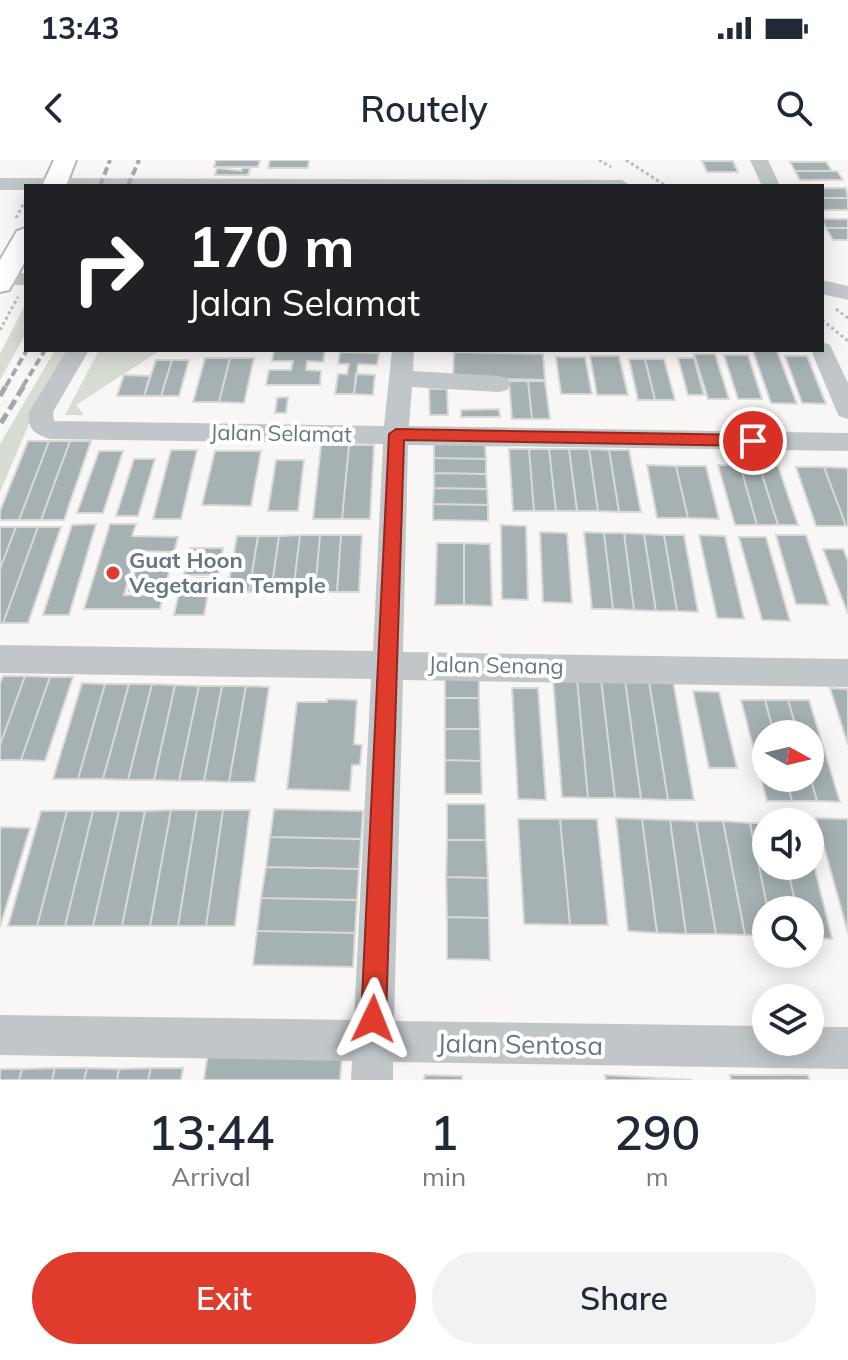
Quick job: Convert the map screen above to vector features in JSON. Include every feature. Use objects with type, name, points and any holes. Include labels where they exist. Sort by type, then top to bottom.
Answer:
[{"type":"main road","points":[[54,184],[65,160]]},
{"type":"main road","points":[[10,283],[24,242]]},
{"type":"street","points":[[759,160],[770,184]]},
{"type":"street","points":[[144,184],[413,181],[538,184]]},
{"type":"street","points":[[0,184],[24,184]]},
{"type":"street","points":[[824,287],[848,293]]},
{"type":"street","name":"Jalan Selamat","points":[[77,352],[41,412],[40,424],[50,430],[848,442]]},
{"type":"street","points":[[372,1061],[396,434],[403,352]]},
{"type":"street","points":[[823,352],[848,410]]},
{"type":"street","points":[[401,378],[499,384]]},
{"type":"street","name":"Jalan Senang","points":[[0,659],[848,673]]},
{"type":"street","name":"Jalan Sentosa","points":[[0,1035],[372,1061],[848,1048]]},
{"type":"path","points":[[626,160],[663,184]]},
{"type":"path","points":[[0,330],[10,283]]},
{"type":"path","points":[[824,322],[848,341]]},
{"type":"shaded area","points":[[24,307],[24,337],[0,380],[0,354]]},
{"type":"shaded area","points":[[54,352],[72,352],[29,424],[0,492],[0,444]]},
{"type":"shaded area","points":[[98,352],[158,352],[76,405],[84,415],[65,415]]},
{"type":"building","points":[[216,160],[260,160],[258,167],[214,167]]},
{"type":"building","points":[[270,160],[309,160],[308,168],[268,168]]},
{"type":"building","points":[[702,161],[733,161],[738,172],[707,172]]},
{"type":"building","points":[[790,162],[826,162],[832,171],[795,171]]},
{"type":"building","points":[[217,168],[241,171],[242,168],[250,168],[248,175],[215,175]]},
{"type":"building","points":[[795,171],[837,171],[843,180],[800,180]]},
{"type":"building","points":[[824,188],[846,188],[848,198],[824,198]]},
{"type":"building","points":[[824,198],[848,198],[848,210],[824,210]]},
{"type":"building","points":[[824,219],[848,219],[848,228],[826,228]]},
{"type":"building","points":[[826,228],[848,228],[848,240],[833,240]]},
{"type":"building","points":[[274,352],[325,352],[323,362],[307,361],[306,370],[321,371],[320,385],[266,385],[269,370],[291,370],[293,361],[272,361]]},
{"type":"building","points":[[340,352],[379,353],[377,365],[358,364],[354,394],[335,394],[338,374],[347,374],[349,364],[338,364]]},
{"type":"building","points":[[454,352],[543,354],[545,380],[453,378]]},
{"type":"building","points":[[753,352],[777,352],[797,404],[771,403]]},
{"type":"building","points":[[694,354],[715,354],[729,399],[708,399]]},
{"type":"building","points":[[724,355],[748,355],[762,399],[738,399]]},
{"type":"building","points":[[590,356],[619,356],[628,395],[597,395]]},
{"type":"building","points":[[785,356],[807,356],[826,404],[802,403]]},
{"type":"building","points":[[556,357],[585,357],[592,394],[561,394]]},
{"type":"building","points":[[205,358],[230,358],[219,402],[193,402]]},
{"type":"building","points":[[230,358],[254,358],[244,403],[219,402]]},
{"type":"building","points":[[678,358],[694,358],[704,395],[688,395]]},
{"type":"building","points":[[629,359],[645,359],[655,400],[638,400]]},
{"type":"building","points":[[645,359],[664,359],[675,400],[655,400]]},
{"type":"building","points":[[156,360],[172,360],[161,396],[144,396]]},
{"type":"building","points":[[172,360],[189,360],[179,396],[161,396]]},
{"type":"building","points":[[356,374],[375,375],[373,395],[354,394]]},
{"type":"building","points":[[124,375],[150,376],[144,396],[117,396]]},
{"type":"building","points":[[509,381],[528,381],[532,419],[512,419]]},
{"type":"building","points":[[528,381],[545,381],[550,419],[532,419]]},
{"type":"building","points":[[429,389],[447,389],[448,415],[430,415]]},
{"type":"building","points":[[288,397],[286,413],[275,413],[277,398]]},
{"type":"building","points":[[499,409],[500,417],[461,417],[461,410]]},
{"type":"building","points":[[28,441],[49,441],[19,520],[0,520],[0,511]]},
{"type":"building","points":[[49,441],[70,441],[41,520],[19,520]]},
{"type":"building","points":[[70,441],[91,441],[64,520],[41,520]]},
{"type":"building","points":[[434,444],[485,444],[486,459],[434,458]]},
{"type":"building","points":[[321,445],[349,445],[342,519],[313,519]]},
{"type":"building","points":[[349,445],[374,445],[370,519],[342,519]]},
{"type":"building","points":[[509,449],[529,449],[534,511],[513,511]]},
{"type":"building","points":[[529,449],[549,449],[556,511],[534,511]]},
{"type":"building","points":[[549,449],[569,449],[577,511],[556,511]]},
{"type":"building","points":[[569,449],[589,449],[598,511],[577,511]]},
{"type":"building","points":[[589,449],[609,450],[619,512],[598,511]]},
{"type":"building","points":[[171,450],[197,450],[181,519],[153,519]]},
{"type":"building","points":[[609,450],[629,450],[641,512],[619,512]]},
{"type":"building","points":[[99,451],[123,451],[103,513],[77,513]]},
{"type":"building","points":[[215,451],[261,451],[251,506],[202,505]]},
{"type":"building","points":[[434,458],[486,459],[486,474],[434,473]]},
{"type":"building","points":[[134,459],[155,459],[138,516],[116,516]]},
{"type":"building","points":[[276,460],[304,460],[298,511],[268,511]]},
{"type":"building","points":[[647,465],[676,466],[688,518],[657,518]]},
{"type":"building","points":[[718,465],[740,465],[757,525],[735,525]]},
{"type":"building","points":[[740,465],[759,465],[778,525],[757,525]]},
{"type":"building","points":[[759,465],[778,466],[798,525],[778,525]]},
{"type":"building","points":[[676,466],[706,466],[719,519],[688,518]]},
{"type":"building","points":[[796,467],[824,467],[846,526],[816,526]]},
{"type":"building","points":[[824,467],[848,468],[848,526],[846,526]]},
{"type":"building","points":[[434,473],[486,474],[487,489],[434,488]]},
{"type":"building","points":[[434,488],[487,489],[488,505],[433,504]]},
{"type":"building","points":[[433,504],[488,505],[488,521],[433,520]]},
{"type":"building","points":[[96,524],[69,615],[43,615],[72,525]]},
{"type":"building","name":"Guat Hoon Vegetarian Temple","points":[[110,524],[136,524],[132,536],[178,537],[174,552],[136,551],[124,595],[163,595],[160,609],[84,609]]},
{"type":"building","points":[[501,525],[526,526],[528,600],[502,599]]},
{"type":"building","points":[[0,527],[16,527],[0,569]]},
{"type":"building","points":[[16,527],[38,527],[3,623],[0,623],[0,569]]},
{"type":"building","points":[[38,527],[61,527],[28,623],[3,623]]},
{"type":"building","points":[[540,532],[567,533],[572,603],[543,602]]},
{"type":"building","points":[[584,532],[604,533],[613,609],[592,609]]},
{"type":"building","points":[[604,533],[624,533],[634,610],[613,609]]},
{"type":"building","points":[[624,533],[644,534],[656,611],[634,610]]},
{"type":"building","points":[[644,534],[664,535],[677,611],[656,611]]},
{"type":"building","points":[[300,535],[293,592],[271,592],[279,536]]},
{"type":"building","points":[[300,535],[320,535],[315,592],[293,592]]},
{"type":"building","points":[[320,535],[341,535],[337,592],[315,592]]},
{"type":"building","points":[[341,535],[362,535],[359,592],[337,592]]},
{"type":"building","points":[[664,535],[684,535],[698,612],[677,611]]},
{"type":"building","points":[[699,535],[725,536],[744,619],[717,618]]},
{"type":"building","points":[[776,535],[806,535],[829,605],[796,604]]},
{"type":"building","points":[[237,536],[258,536],[249,592],[227,592]]},
{"type":"building","points":[[258,536],[279,536],[271,592],[249,592]]},
{"type":"building","points":[[739,537],[766,537],[790,621],[762,620]]},
{"type":"building","points":[[437,543],[464,543],[464,605],[435,605]]},
{"type":"building","points":[[464,543],[490,544],[492,606],[464,605]]},
{"type":"building","points":[[190,548],[223,548],[218,575],[184,575]]},
{"type":"building","points":[[823,549],[843,549],[848,561],[848,614]]},
{"type":"building","points":[[140,555],[173,555],[164,592],[129,591]]},
{"type":"building","points":[[196,578],[211,578],[204,615],[174,615],[181,584],[195,584]]},
{"type":"building","points":[[445,669],[479,670],[479,698],[445,698]]},
{"type":"building","points":[[3,676],[25,676],[0,745],[0,684]]},
{"type":"building","points":[[25,676],[50,677],[21,760],[0,760],[0,745]]},
{"type":"building","points":[[50,677],[73,677],[45,761],[21,760]]},
{"type":"building","points":[[553,679],[577,679],[588,798],[562,797]]},
{"type":"building","points":[[577,679],[601,679],[615,798],[588,798]]},
{"type":"building","points":[[601,679],[625,680],[641,799],[615,798]]},
{"type":"building","points":[[625,680],[649,681],[668,800],[641,799]]},
{"type":"building","points":[[649,681],[673,681],[694,800],[668,800]]},
{"type":"building","points":[[82,683],[105,684],[78,779],[53,779]]},
{"type":"building","points":[[105,684],[129,684],[103,779],[78,779]]},
{"type":"building","points":[[129,684],[152,684],[128,780],[103,779]]},
{"type":"building","points":[[152,684],[175,685],[154,780],[128,780]]},
{"type":"building","points":[[175,685],[199,686],[179,781],[154,780]]},
{"type":"building","points":[[199,686],[222,686],[204,781],[179,781]]},
{"type":"building","points":[[222,686],[246,686],[229,782],[204,781]]},
{"type":"building","points":[[246,686],[269,687],[255,782],[229,782]]},
{"type":"building","points":[[512,688],[538,688],[546,800],[518,799]]},
{"type":"building","points":[[830,688],[848,689],[848,745]]},
{"type":"building","points":[[693,691],[719,692],[737,768],[709,768]]},
{"type":"building","points":[[445,698],[479,698],[480,729],[445,729]]},
{"type":"building","points":[[327,699],[357,700],[354,744],[362,745],[360,765],[352,765],[350,791],[287,789],[297,702],[327,702]]},
{"type":"building","points":[[741,700],[765,700],[770,720],[752,720],[752,743]]},
{"type":"building","points":[[765,700],[788,700],[794,720],[770,720]]},
{"type":"building","points":[[788,700],[809,700],[815,720],[794,720]]},
{"type":"building","points":[[445,729],[480,729],[481,761],[445,760]]},
{"type":"building","points":[[824,749],[840,802],[817,801],[814,792],[824,792]]},
{"type":"building","points":[[445,760],[481,761],[482,794],[445,794]]},
{"type":"building","points":[[765,792],[790,792],[792,801],[767,801]]},
{"type":"building","points":[[790,792],[814,792],[817,801],[792,801]]},
{"type":"building","points":[[447,804],[485,804],[486,840],[447,840]]},
{"type":"building","points":[[274,809],[363,811],[361,839],[270,837]]},
{"type":"building","points":[[171,810],[150,926],[122,926],[145,811]]},
{"type":"building","points":[[171,810],[197,810],[178,926],[150,926]]},
{"type":"building","points":[[197,810],[223,810],[206,926],[178,926]]},
{"type":"building","points":[[223,810],[250,810],[235,926],[206,926]]},
{"type":"building","points":[[41,811],[67,811],[37,926],[8,926]]},
{"type":"building","points":[[67,811],[93,811],[65,926],[37,926]]},
{"type":"building","points":[[93,811],[119,811],[93,926],[65,926]]},
{"type":"building","points":[[119,811],[145,811],[122,926],[93,926]]},
{"type":"building","points":[[616,818],[642,819],[657,933],[628,931]]},
{"type":"building","points":[[824,818],[848,819],[848,933],[824,847]]},
{"type":"building","points":[[518,819],[560,819],[570,925],[524,924]]},
{"type":"building","points":[[560,819],[597,819],[608,925],[570,925]]},
{"type":"building","points":[[642,819],[670,820],[686,934],[657,933]]},
{"type":"building","points":[[670,820],[696,821],[716,934],[686,934]]},
{"type":"building","points":[[696,821],[723,821],[745,935],[716,934]]},
{"type":"building","points":[[723,821],[750,823],[752,880],[762,880],[765,896],[752,896],[752,935],[745,935]]},
{"type":"building","points":[[1,827],[30,828],[0,927],[0,830]]},
{"type":"building","points":[[270,837],[361,839],[359,869],[266,867]]},
{"type":"building","points":[[447,840],[486,840],[488,878],[446,877]]},
{"type":"building","points":[[266,867],[359,869],[357,900],[261,898]]},
{"type":"building","points":[[446,877],[488,878],[489,918],[447,917]]},
{"type":"building","points":[[762,880],[790,880],[794,896],[765,896]]},
{"type":"building","points":[[790,880],[818,880],[821,896],[794,896]]},
{"type":"building","points":[[261,898],[357,900],[355,933],[257,931]]},
{"type":"building","points":[[824,906],[832,939],[824,939]]},
{"type":"building","points":[[447,917],[489,918],[490,960],[447,959]]},
{"type":"building","points":[[257,931],[355,933],[353,967],[253,965]]},
{"type":"building","points":[[208,1052],[342,1055],[340,1080],[204,1080]]},
{"type":"building","points":[[55,1068],[52,1080],[19,1080],[22,1069]]},
{"type":"building","points":[[55,1068],[87,1068],[84,1080],[52,1080]]},
{"type":"building","points":[[87,1068],[119,1069],[117,1080],[84,1080]]},
{"type":"building","points":[[151,1068],[148,1080],[117,1080],[119,1069]]},
{"type":"building","points":[[151,1068],[183,1068],[181,1080],[148,1080]]},
{"type":"building","points":[[0,1069],[22,1069],[19,1080],[0,1080]]},
{"type":"building","points":[[425,1075],[462,1076],[462,1080],[424,1080]]},
{"type":"building","points":[[605,1075],[693,1080],[606,1080]]},
{"type":"building","points":[[730,1075],[808,1075],[809,1080],[731,1080]]},
{"type":"railway","points":[[101,184],[110,160]]},
{"type":"railway","points":[[129,184],[139,160]]},
{"type":"railway","points":[[6,386],[26,352]]},
{"type":"railway","points":[[23,386],[44,352]]},
{"type":"railway","points":[[0,396],[7,384]]},
{"type":"railway","points":[[1,423],[25,384]]},
{"type":"place","name":"Guat Hoon Vegetarian Temple","points":[[113,573]]},
{"type":"route","points":[[373,1019],[396,434],[753,441]]}]
